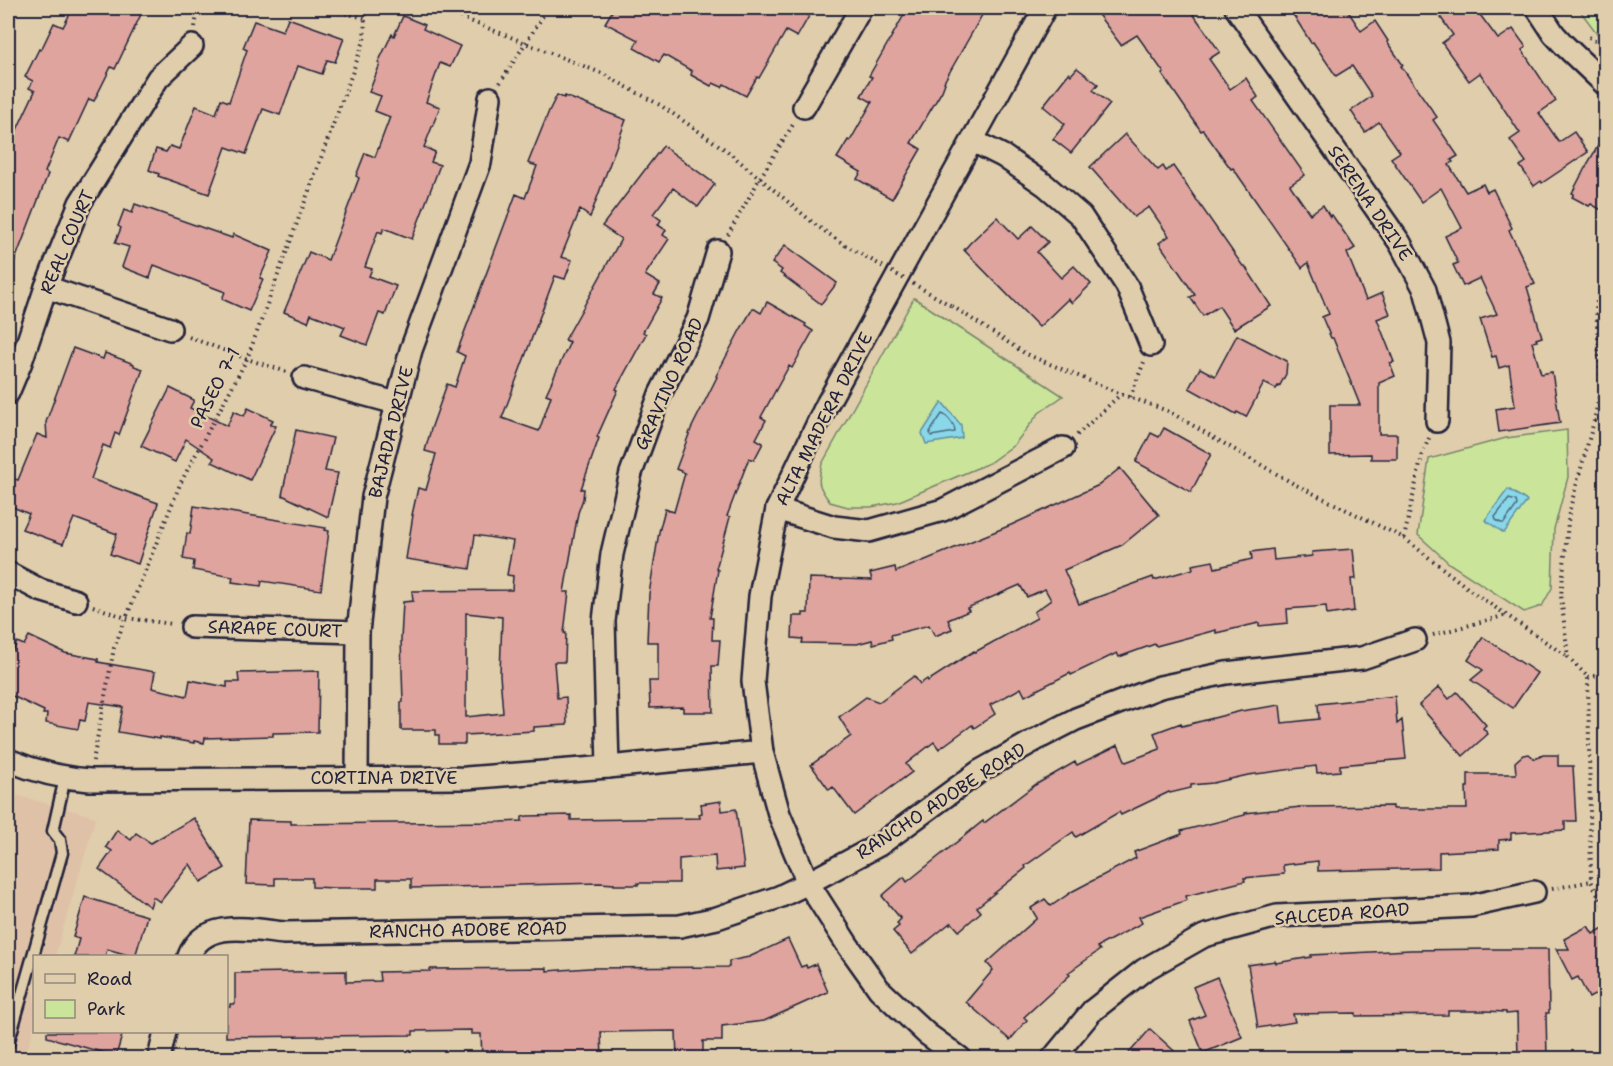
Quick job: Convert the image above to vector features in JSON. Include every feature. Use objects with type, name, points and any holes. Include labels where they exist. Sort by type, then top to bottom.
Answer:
[{"type":"street","points":[[804,107],[861,8]]},
{"type":"street","name":"ALTA MADERA DRIVE","points":[[960,1059],[927,1034],[879,989],[808,883],[779,814],[762,752],[753,681],[760,596],[777,509],[826,406],[1045,8]]},
{"type":"street","name":"SERENA DRIVE","points":[[1236,8],[1400,243],[1425,290],[1439,343],[1437,421]]},
{"type":"street","points":[[1537,8],[1564,46],[1605,85]]},
{"type":"street","name":"REAL COURT","points":[[8,393],[46,287],[80,203],[158,78],[192,46]]},
{"type":"street","name":"BAJADA DRIVE","points":[[357,778],[358,632],[373,497],[411,350],[480,163],[490,98]]},
{"type":"street","points":[[973,141],[1003,156],[1045,185],[1081,216],[1127,286],[1151,345]]},
{"type":"street","name":"GRAVINO ROAD","points":[[608,767],[604,621],[612,554],[631,473],[660,394],[698,319],[718,251]]},
{"type":"street","points":[[46,287],[170,329]]},
{"type":"street","points":[[304,378],[396,403]]},
{"type":"street","points":[[777,509],[834,527],[869,531],[943,510],[1063,448]]},
{"type":"street","points":[[8,573],[40,590],[76,601]]},
{"type":"street","name":"SARAPE COURT","points":[[192,627],[358,632]]},
{"type":"street","name":"RANCHO ADOBE ROAD","points":[[190,955],[191,949],[206,935],[228,928],[284,933],[680,926],[717,918],[779,897],[879,845],[980,771],[1076,719],[1160,687],[1226,673],[1362,658],[1415,640]]},
{"type":"street","name":"CORTINA DRIVE","points":[[8,760],[65,778],[90,780],[466,778],[762,752]]},
{"type":"street","name":"SALCEDA ROAD","points":[[1053,1059],[1092,1011],[1144,970],[1204,936],[1277,916],[1471,906],[1534,892]]},
{"type":"lane","points":[[33,955],[62,853],[60,840],[53,831],[65,778]]},
{"type":"lane","points":[[8,1044],[33,956]]},
{"type":"path","points":[[322,8],[365,18]]},
{"type":"path","name":"PASEO 7-1","points":[[90,780],[114,648],[181,482],[247,359],[364,41],[368,8]]},
{"type":"path","points":[[445,8],[465,20],[601,73],[660,105],[726,150],[817,226],[845,245],[952,306],[1026,354],[1168,411],[1294,484],[1404,538],[1474,593],[1568,657],[1588,677],[1591,881],[1605,910]]},
{"type":"path","points":[[490,98],[548,8]]},
{"type":"path","points":[[1582,32],[1605,48]]},
{"type":"path","points":[[718,251],[804,107]]},
{"type":"path","points":[[1568,657],[1561,596],[1569,512],[1601,387],[1596,305],[1605,273]]},
{"type":"path","points":[[170,329],[304,378]]},
{"type":"path","points":[[1130,397],[1151,345]]},
{"type":"path","points":[[1063,448],[1121,394]]},
{"type":"path","points":[[1404,538],[1422,455],[1437,421]]},
{"type":"path","points":[[1594,421],[1605,421]]},
{"type":"path","points":[[76,601],[126,618],[192,627]]},
{"type":"path","points":[[1415,640],[1507,615]]},
{"type":"path","points":[[1588,677],[1605,674]]},
{"type":"path","points":[[1534,892],[1591,881]]},
{"type":"shaded area","points":[[8,793],[96,817],[55,955],[33,955],[33,1030],[25,1058],[8,1058]]},
{"type":"green space","points":[[1578,8],[1605,8],[1605,40],[1599,36]]},
{"type":"green space","points":[[914,298],[1063,396],[1039,413],[1014,445],[989,463],[897,502],[871,507],[848,507],[830,502],[820,484],[822,464]]},
{"type":"green space","points":[[1567,430],[1568,477],[1554,529],[1552,588],[1542,606],[1524,612],[1450,564],[1418,535],[1429,459],[1506,438]]},
{"type":"water","points":[[942,402],[961,425],[962,438],[926,444],[922,433]]},
{"type":"water","points":[[1508,489],[1527,501],[1504,533],[1485,520]]},
{"type":"building","points":[[73,8],[144,8],[115,69],[111,67],[94,101],[89,99],[69,142],[59,138],[45,172],[48,174],[8,276],[8,149],[35,91],[29,88],[33,81],[25,77],[54,23],[63,27]]},
{"type":"building","points":[[614,8],[811,8],[797,37],[786,31],[746,96],[724,84],[722,87],[713,83],[711,86],[691,75],[692,71],[664,55],[659,62],[634,48],[638,40],[605,23]]},
{"type":"building","points":[[908,8],[986,8],[944,82],[942,91],[911,143],[921,149],[892,199],[857,179],[861,172],[837,158],[848,140],[850,141],[872,102],[861,96],[872,77],[869,76]]},
{"type":"building","points":[[1093,8],[1189,8],[1220,52],[1209,59],[1230,89],[1246,78],[1258,97],[1253,101],[1305,175],[1290,185],[1310,214],[1323,205],[1355,248],[1347,253],[1366,300],[1382,293],[1390,314],[1377,319],[1394,362],[1390,363],[1395,376],[1379,383],[1379,434],[1397,434],[1397,459],[1371,459],[1371,454],[1330,455],[1330,405],[1360,405],[1322,317],[1329,314],[1308,263],[1302,268],[1233,168],[1231,169],[1203,130],[1201,131],[1137,35],[1121,45]]},
{"type":"building","points":[[1289,8],[1346,8],[1361,31],[1375,21],[1403,65],[1401,66],[1437,117],[1433,120],[1458,156],[1451,160],[1453,162],[1449,165],[1466,192],[1483,184],[1487,192],[1493,189],[1512,228],[1509,230],[1535,284],[1527,287],[1542,337],[1532,342],[1541,374],[1552,372],[1560,423],[1499,432],[1496,409],[1515,406],[1509,365],[1499,368],[1496,356],[1492,357],[1480,319],[1497,314],[1480,278],[1463,286],[1453,265],[1458,263],[1445,236],[1462,228],[1441,188],[1421,202],[1391,158],[1400,152],[1379,122],[1365,132],[1351,111],[1372,96],[1352,66],[1336,76],[1313,42],[1311,43]]},
{"type":"building","points":[[1434,8],[1475,8],[1498,39],[1513,29],[1526,47],[1522,50],[1556,101],[1539,113],[1559,142],[1574,132],[1588,152],[1534,186],[1520,166],[1526,162],[1510,140],[1520,133],[1480,73],[1469,81],[1442,43],[1453,35]]},
{"type":"building","points":[[403,16],[425,25],[423,29],[460,46],[450,67],[440,63],[426,102],[440,107],[424,147],[435,152],[431,162],[440,165],[412,239],[384,228],[382,233],[378,231],[365,267],[372,269],[369,276],[396,286],[385,315],[379,313],[367,345],[341,335],[345,327],[311,314],[308,322],[284,312],[309,252],[328,260],[359,178],[356,176],[365,153],[375,157],[390,117],[375,111],[381,96],[369,92],[380,64],[378,63]]},
{"type":"building","points":[[288,18],[344,38],[335,62],[327,60],[322,74],[298,66],[280,115],[263,109],[246,154],[226,147],[209,194],[158,176],[159,174],[149,170],[156,149],[166,152],[170,146],[179,149],[196,106],[216,114],[221,99],[229,102],[247,50],[243,48],[254,21],[283,31]]},
{"type":"building","points":[[1077,68],[1098,84],[1093,90],[1110,104],[1071,153],[1053,139],[1065,124],[1043,106],[1069,73],[1071,75]]},
{"type":"building","points":[[557,95],[626,120],[590,217],[580,210],[561,257],[572,260],[565,279],[555,276],[502,418],[539,431],[551,396],[546,394],[570,342],[565,340],[621,239],[602,226],[663,146],[715,184],[698,207],[673,188],[653,214],[661,220],[658,225],[666,230],[663,235],[669,239],[645,275],[660,284],[654,294],[662,298],[643,332],[646,334],[616,389],[618,390],[597,437],[599,438],[581,489],[584,489],[583,499],[578,513],[564,592],[569,592],[564,633],[566,633],[565,662],[554,662],[557,698],[566,697],[567,725],[534,727],[534,731],[465,735],[465,744],[439,744],[439,735],[436,735],[436,730],[401,730],[403,602],[413,601],[412,591],[512,590],[513,576],[507,575],[513,541],[475,535],[470,569],[406,559],[412,515],[418,488],[426,490],[436,454],[425,451],[431,429],[447,384],[455,387],[465,356],[457,352],[516,194],[525,198],[537,166],[528,163]],"holes":[[[466,613],[502,617],[500,675],[503,713],[466,717]]]},
{"type":"building","points":[[1125,134],[1158,170],[1163,166],[1166,171],[1173,166],[1271,306],[1234,329],[1219,306],[1203,316],[1190,297],[1195,295],[1159,243],[1169,236],[1149,207],[1134,217],[1090,167]]},
{"type":"building","points":[[1605,134],[1605,212],[1572,197],[1574,194],[1572,193]]},
{"type":"building","points":[[135,204],[232,238],[233,234],[272,251],[249,311],[222,299],[225,292],[154,265],[150,278],[122,267],[129,247],[115,243],[121,228],[118,226],[124,210],[132,213]]},
{"type":"building","points":[[997,217],[1018,239],[1032,226],[1048,242],[1037,252],[1061,278],[1074,266],[1091,284],[1072,303],[1068,299],[1039,327],[964,250]]},
{"type":"building","points":[[785,245],[837,283],[821,304],[780,273],[782,270],[772,263]]},
{"type":"building","points":[[767,302],[806,324],[805,326],[813,331],[792,368],[789,366],[761,417],[766,420],[756,439],[763,443],[754,460],[749,458],[727,516],[730,517],[716,569],[718,570],[710,618],[713,618],[712,640],[720,640],[718,666],[712,666],[713,712],[683,712],[683,707],[650,708],[649,681],[658,681],[658,642],[647,642],[649,594],[665,509],[674,512],[685,473],[676,469],[691,429],[739,332],[753,308],[761,313]]},
{"type":"building","points":[[1237,335],[1287,361],[1286,374],[1279,387],[1276,389],[1264,383],[1246,417],[1237,412],[1236,414],[1189,388],[1200,368],[1215,376]]},
{"type":"building","points":[[73,348],[103,359],[105,353],[143,369],[119,435],[115,433],[110,448],[103,445],[91,479],[158,503],[138,564],[110,554],[117,534],[74,518],[63,544],[22,529],[29,514],[8,505],[8,477],[18,480],[37,434],[47,438],[46,422]]},
{"type":"building","points":[[170,388],[194,400],[190,408],[227,426],[234,411],[244,416],[248,408],[273,420],[270,425],[276,426],[250,480],[212,462],[214,458],[186,439],[175,462],[141,446]]},
{"type":"building","points":[[1164,428],[1211,454],[1191,492],[1136,462],[1151,433],[1159,437]]},
{"type":"building","points":[[296,430],[333,438],[325,471],[338,473],[328,517],[282,495]]},
{"type":"building","points":[[1120,468],[1159,515],[1122,545],[1064,570],[1079,604],[1153,577],[1154,580],[1193,569],[1192,565],[1213,561],[1215,568],[1252,559],[1251,552],[1273,549],[1274,560],[1312,556],[1312,552],[1353,549],[1356,579],[1351,579],[1354,611],[1327,615],[1326,606],[1287,609],[1288,623],[1259,626],[1259,623],[1216,633],[1216,630],[1156,646],[1155,644],[1119,657],[1117,653],[1025,696],[1021,688],[990,705],[995,714],[974,728],[972,725],[939,749],[934,742],[906,764],[912,772],[854,815],[833,787],[829,790],[811,765],[851,736],[839,717],[866,697],[879,702],[914,676],[920,684],[927,679],[928,681],[974,651],[1037,618],[1034,612],[1051,600],[1045,589],[1027,597],[1020,585],[967,608],[969,611],[948,620],[952,629],[935,636],[929,625],[891,635],[892,639],[873,644],[872,640],[857,644],[802,643],[803,639],[792,638],[793,616],[803,616],[803,613],[808,613],[809,578],[872,580],[870,573],[895,567],[896,572],[1011,525],[1099,485]]},
{"type":"building","points":[[194,506],[326,528],[325,530],[329,531],[321,590],[262,581],[261,586],[232,582],[233,577],[193,570],[194,561],[183,559]]},
{"type":"building","points":[[29,636],[65,653],[98,659],[98,662],[155,672],[152,688],[187,696],[190,680],[227,687],[227,682],[239,682],[238,673],[319,671],[318,732],[205,738],[204,743],[160,737],[160,739],[118,732],[123,707],[89,702],[85,721],[80,720],[78,729],[46,723],[47,714],[43,714],[44,711],[8,694],[8,649],[13,651],[17,642],[24,645]]},
{"type":"building","points":[[1483,637],[1537,673],[1513,708],[1471,680],[1483,670],[1468,660]]},
{"type":"building","points":[[1439,687],[1449,699],[1457,692],[1486,725],[1483,728],[1488,734],[1463,756],[1419,705]]},
{"type":"building","points":[[1395,696],[1397,724],[1402,720],[1406,759],[1340,765],[1340,771],[1317,773],[1316,766],[1248,775],[1213,783],[1191,785],[1191,788],[1169,792],[1121,815],[1119,812],[1076,837],[1073,832],[1025,866],[1026,868],[977,907],[981,912],[959,931],[950,923],[912,954],[893,931],[899,926],[897,923],[901,919],[882,896],[904,877],[907,882],[983,821],[984,823],[1035,785],[1075,762],[1077,765],[1118,745],[1126,762],[1160,749],[1154,733],[1181,723],[1182,726],[1241,711],[1280,705],[1282,723],[1319,719],[1318,704]]},
{"type":"building","points":[[1529,754],[1535,759],[1543,755],[1558,755],[1558,766],[1573,766],[1576,821],[1565,821],[1565,830],[1511,833],[1511,839],[1499,840],[1499,849],[1439,852],[1439,868],[1318,871],[1318,861],[1283,865],[1284,874],[1244,878],[1245,881],[1186,896],[1187,900],[1139,917],[1142,923],[1097,947],[1100,950],[1068,973],[1070,975],[1024,1017],[1027,1020],[1010,1040],[966,1002],[993,970],[987,963],[1037,918],[1031,908],[1045,899],[1051,906],[1073,891],[1136,858],[1134,852],[1182,834],[1181,831],[1245,815],[1245,813],[1301,807],[1393,806],[1393,809],[1467,809],[1468,774],[1516,774],[1515,762],[1523,755]]},
{"type":"building","points":[[721,801],[722,811],[736,809],[744,868],[716,871],[715,856],[679,859],[679,883],[411,888],[411,879],[377,879],[377,888],[336,888],[312,887],[312,878],[275,878],[275,885],[246,884],[249,820],[291,821],[291,824],[501,822],[522,821],[522,817],[527,816],[571,815],[571,820],[700,818],[701,804]]},
{"type":"building","points":[[194,818],[225,868],[201,882],[190,864],[160,902],[153,897],[150,907],[99,869],[112,851],[106,847],[117,830],[131,840],[136,833],[151,843]]},
{"type":"building","points":[[85,897],[147,916],[136,955],[107,949],[106,955],[75,955],[79,939],[73,937]]},
{"type":"building","points":[[1588,926],[1593,934],[1605,927],[1605,989],[1589,998],[1578,977],[1572,980],[1556,949],[1569,949],[1564,939]]},
{"type":"building","points":[[788,939],[801,967],[806,965],[807,968],[816,964],[828,992],[764,1021],[722,1026],[722,1041],[703,1041],[703,1059],[677,1059],[676,1031],[601,1032],[602,1059],[482,1059],[481,1034],[471,1034],[471,1030],[413,1031],[413,1035],[226,1037],[228,1007],[230,1004],[235,1004],[235,973],[346,971],[346,982],[380,981],[379,972],[430,971],[430,969],[547,968],[547,971],[589,968],[729,967],[729,961],[749,957]]},
{"type":"building","points":[[1548,949],[1547,1059],[1518,1059],[1517,1013],[1448,1011],[1448,1015],[1293,1014],[1295,1022],[1258,1028],[1248,965],[1275,961],[1276,963],[1311,957],[1311,955],[1410,950]]},
{"type":"building","points":[[1217,977],[1242,1037],[1203,1053],[1190,1021],[1205,1015],[1193,987]]},
{"type":"building","points":[[1150,1029],[1183,1059],[1124,1059]]},
{"type":"building","points":[[47,1033],[123,1033],[116,1056],[47,1037]]}]
